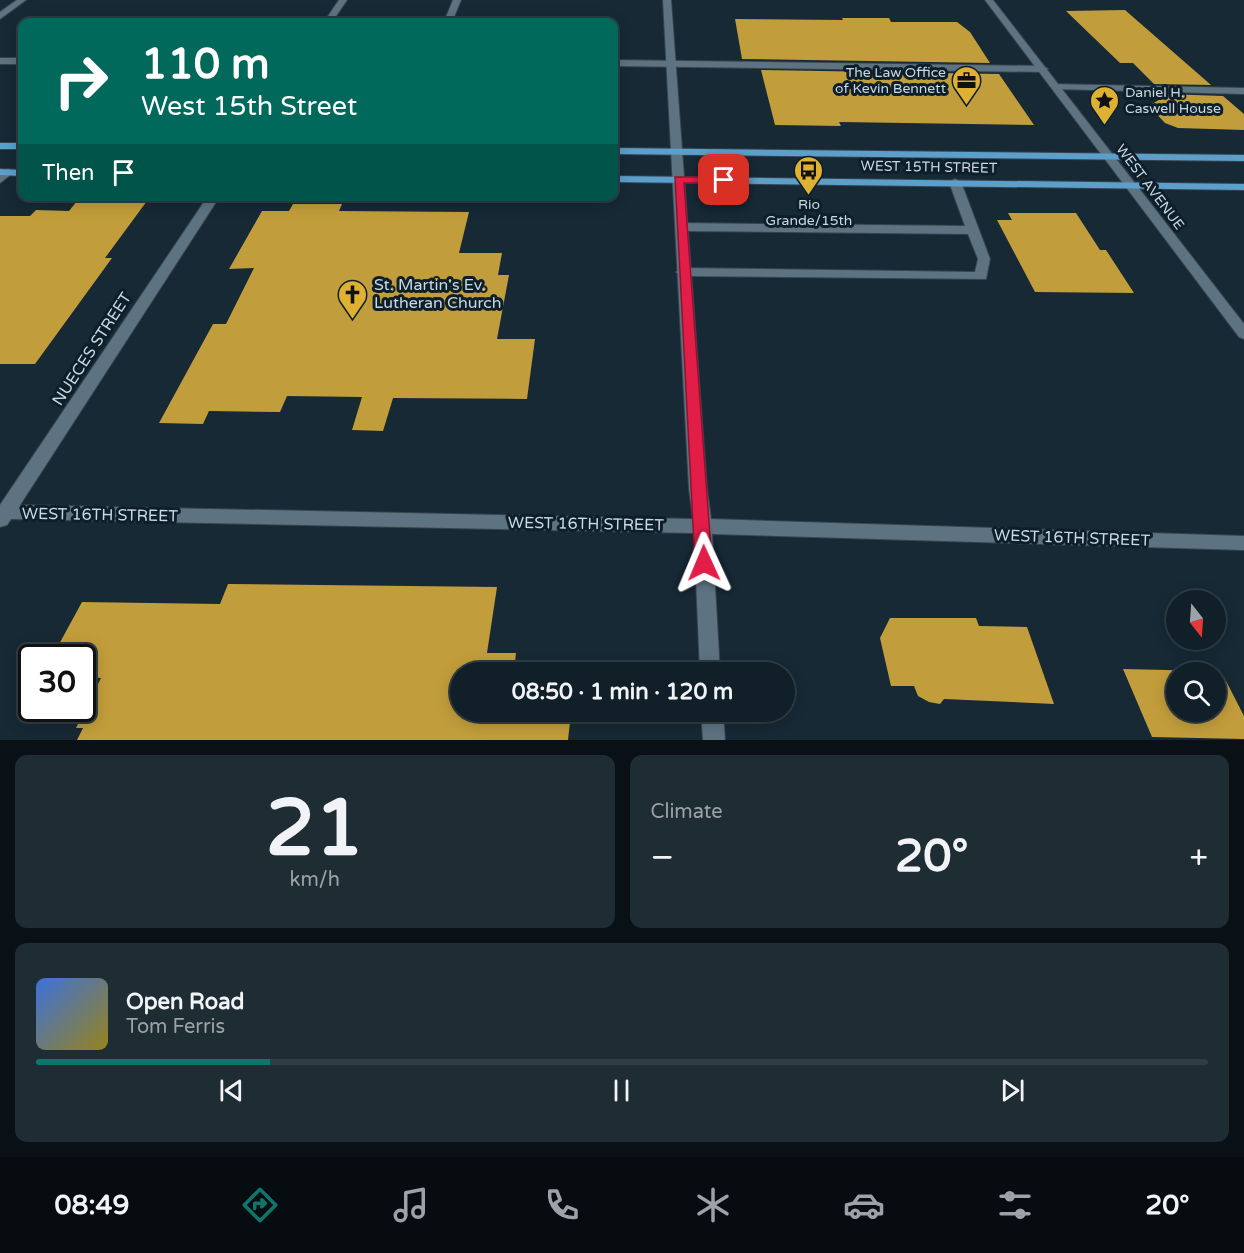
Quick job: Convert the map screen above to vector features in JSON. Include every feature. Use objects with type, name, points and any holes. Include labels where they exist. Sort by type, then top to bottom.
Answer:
[{"type":"main road","points":[[0,146],[18,146]]},
{"type":"main road","name":"WEST 15TH STREET","points":[[618,151],[1244,158]]},
{"type":"main road","points":[[3,175],[18,173]]},
{"type":"main road","name":"WEST 15TH STREET","points":[[618,179],[1244,187]]},
{"type":"street","points":[[0,16],[22,0]]},
{"type":"street","points":[[331,18],[343,0]]},
{"type":"street","points":[[450,18],[457,0]]},
{"type":"street","points":[[667,0],[683,272],[703,526],[710,662]]},
{"type":"street","name":"WEST AVENUE","points":[[989,0],[1244,334]]},
{"type":"street","points":[[0,60],[18,61]]},
{"type":"street","points":[[618,63],[1043,69]]},
{"type":"street","points":[[1055,86],[1244,91]]},
{"type":"street","points":[[683,272],[981,276],[984,259],[955,182]]},
{"type":"street","name":"NUECES STREET","points":[[2,516],[211,201]]},
{"type":"street","points":[[681,227],[973,230]]},
{"type":"street","name":"WEST 16TH STREET","points":[[2,516],[703,526],[1244,543]]},
{"type":"street","points":[[713,722],[714,740]]},
{"type":"building","points":[[1125,10],[1211,85],[1154,84],[1133,63],[1120,63],[1066,11]]},
{"type":"building","points":[[842,18],[889,18],[891,22],[957,22],[970,32],[990,63],[742,59],[735,19],[843,20]]},
{"type":"building","points":[[761,70],[999,74],[1034,125],[839,122],[841,126],[775,125]]},
{"type":"building","points":[[1164,94],[1223,96],[1244,114],[1244,130],[1178,128],[1165,123],[1149,106],[1165,96]]},
{"type":"building","points":[[77,201],[147,201],[105,258],[112,258],[35,364],[0,364],[0,216],[30,216],[36,210],[69,211]]},
{"type":"building","name":"St. Martin's Ev. Lutheran Church","points":[[293,204],[342,204],[339,211],[469,212],[459,253],[502,253],[498,275],[509,275],[497,339],[535,339],[527,399],[393,398],[383,431],[352,430],[362,397],[287,396],[280,412],[209,411],[203,424],[159,423],[213,324],[226,324],[254,268],[229,269],[262,211],[289,211]]},
{"type":"building","points":[[1008,213],[1076,213],[1100,250],[1106,250],[1134,293],[1035,292],[997,220],[1012,220]]},
{"type":"building","points":[[228,584],[497,587],[487,653],[516,653],[515,662],[450,662],[450,722],[570,722],[568,740],[77,740],[83,728],[76,728],[79,722],[96,722],[96,688],[101,678],[96,678],[96,644],[59,644],[82,602],[220,604]]},
{"type":"building","points":[[890,618],[976,618],[979,626],[1027,627],[1054,704],[944,699],[940,704],[929,702],[918,696],[914,686],[891,686],[880,638]]},
{"type":"building","points":[[1123,669],[1166,670],[1166,722],[1226,722],[1226,681],[1244,716],[1244,739],[1152,737]]},
{"type":"place","name":"The Law Office of Kevin Bennett","points":[[967,106]]},
{"type":"place","name":"Daniel H. Caswell House","points":[[1104,126]]},
{"type":"place","name":"Rio Grande/15th","points":[[809,196]]},
{"type":"place","name":"St. Martin's Ev. Lutheran Church","points":[[353,320]]},
{"type":"route","points":[[704,563],[683,272],[679,180],[724,180]]}]
